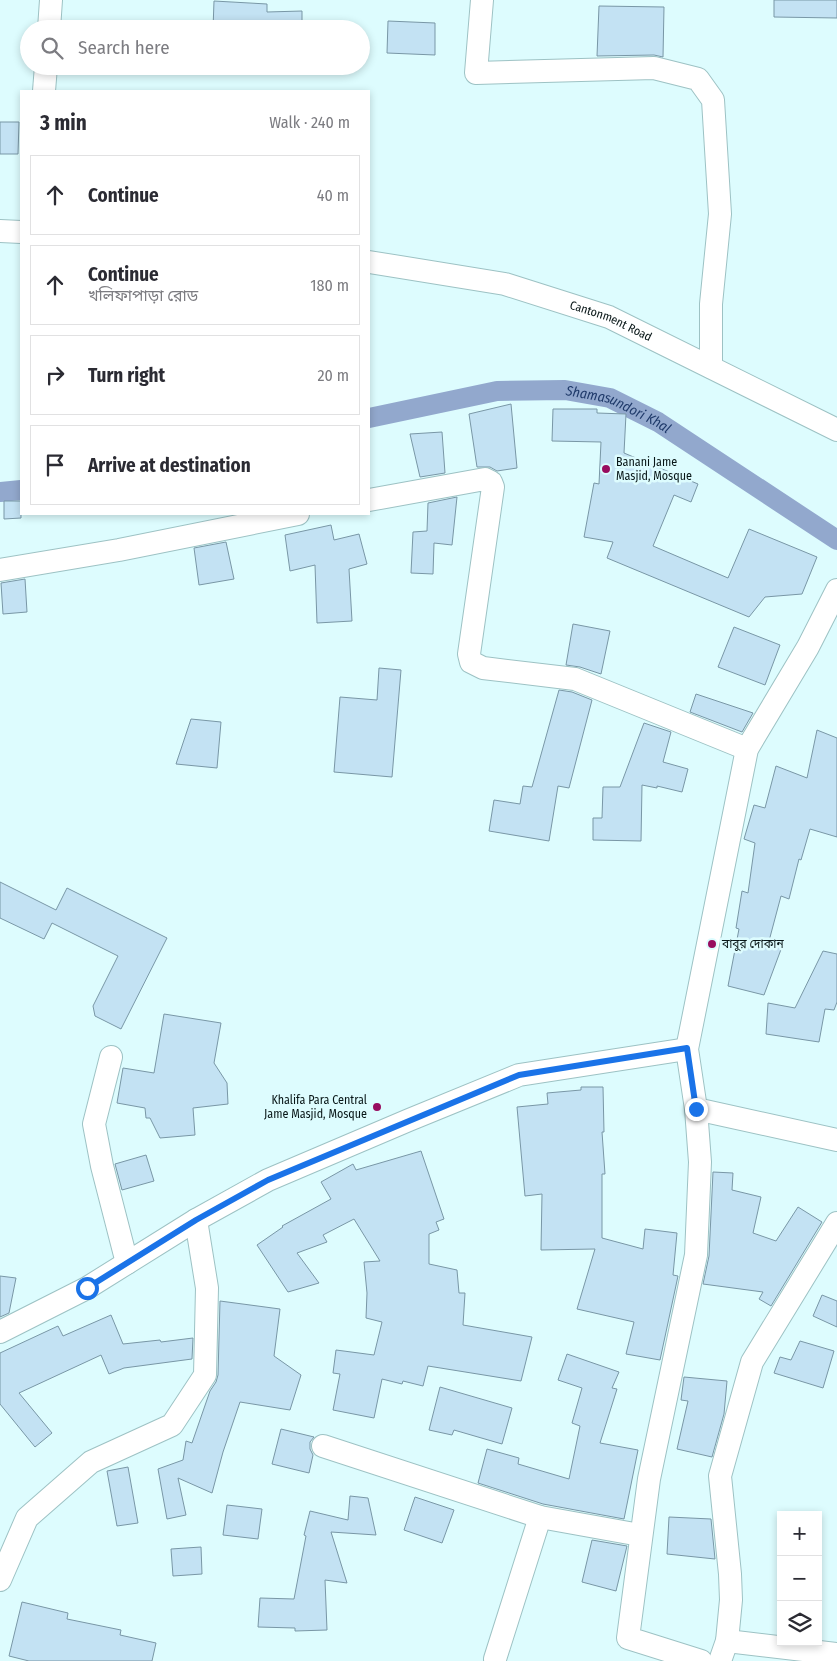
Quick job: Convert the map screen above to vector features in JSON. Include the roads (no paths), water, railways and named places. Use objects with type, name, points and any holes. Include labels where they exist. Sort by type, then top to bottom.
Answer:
[{"type":"street","points":[[50,20],[51,0]]},
{"type":"street","points":[[482,0],[476,73],[654,68],[698,79],[714,100],[720,214],[711,304],[711,367]]},
{"type":"street","points":[[44,90],[45,75]]},
{"type":"street","points":[[0,231],[20,232]]},
{"type":"street","name":"Cantonment Road","points":[[370,262],[514,287],[609,317],[837,430]]},
{"type":"street","points":[[370,500],[485,479],[491,482],[493,487],[469,654],[471,662],[483,668],[575,679],[747,749]]},
{"type":"street","points":[[0,570],[119,550],[293,515]]},
{"type":"street","points":[[701,1661],[628,1638],[649,1479],[696,1255],[700,1162],[696,1109],[687,1048],[747,749],[808,647],[837,590]]},
{"type":"street","points":[[0,1332],[87,1288],[196,1220],[268,1180],[519,1075],[687,1048]]},
{"type":"street","points":[[111,1057],[94,1124],[102,1166],[127,1263]]},
{"type":"street","points":[[696,1109],[837,1140]]},
{"type":"street","points":[[0,1580],[27,1518],[91,1462],[172,1425],[205,1375],[207,1288],[196,1220]]},
{"type":"street","points":[[837,1223],[752,1362],[720,1476],[730,1574],[730,1600],[723,1651],[837,1654]]},
{"type":"street","points":[[323,1446],[540,1517],[640,1536]]},
{"type":"street","points":[[496,1659],[540,1517]]},
{"type":"waterway","name":"Shamasundori Khal","points":[[370,418],[497,391],[565,390],[610,398],[658,422],[837,540]]},
{"type":"waterway","name":"Shamasundori Khal","points":[[0,492],[20,490]]},
{"type":"place","name":"Banani Jame Masjid, Mosque","points":[[606,469]]},
{"type":"place","name":"বাবুর দোকান","points":[[712,944]]},
{"type":"place","name":"Khalifa Para Central Jame Masjid, Mosque","points":[[377,1107]]}]
